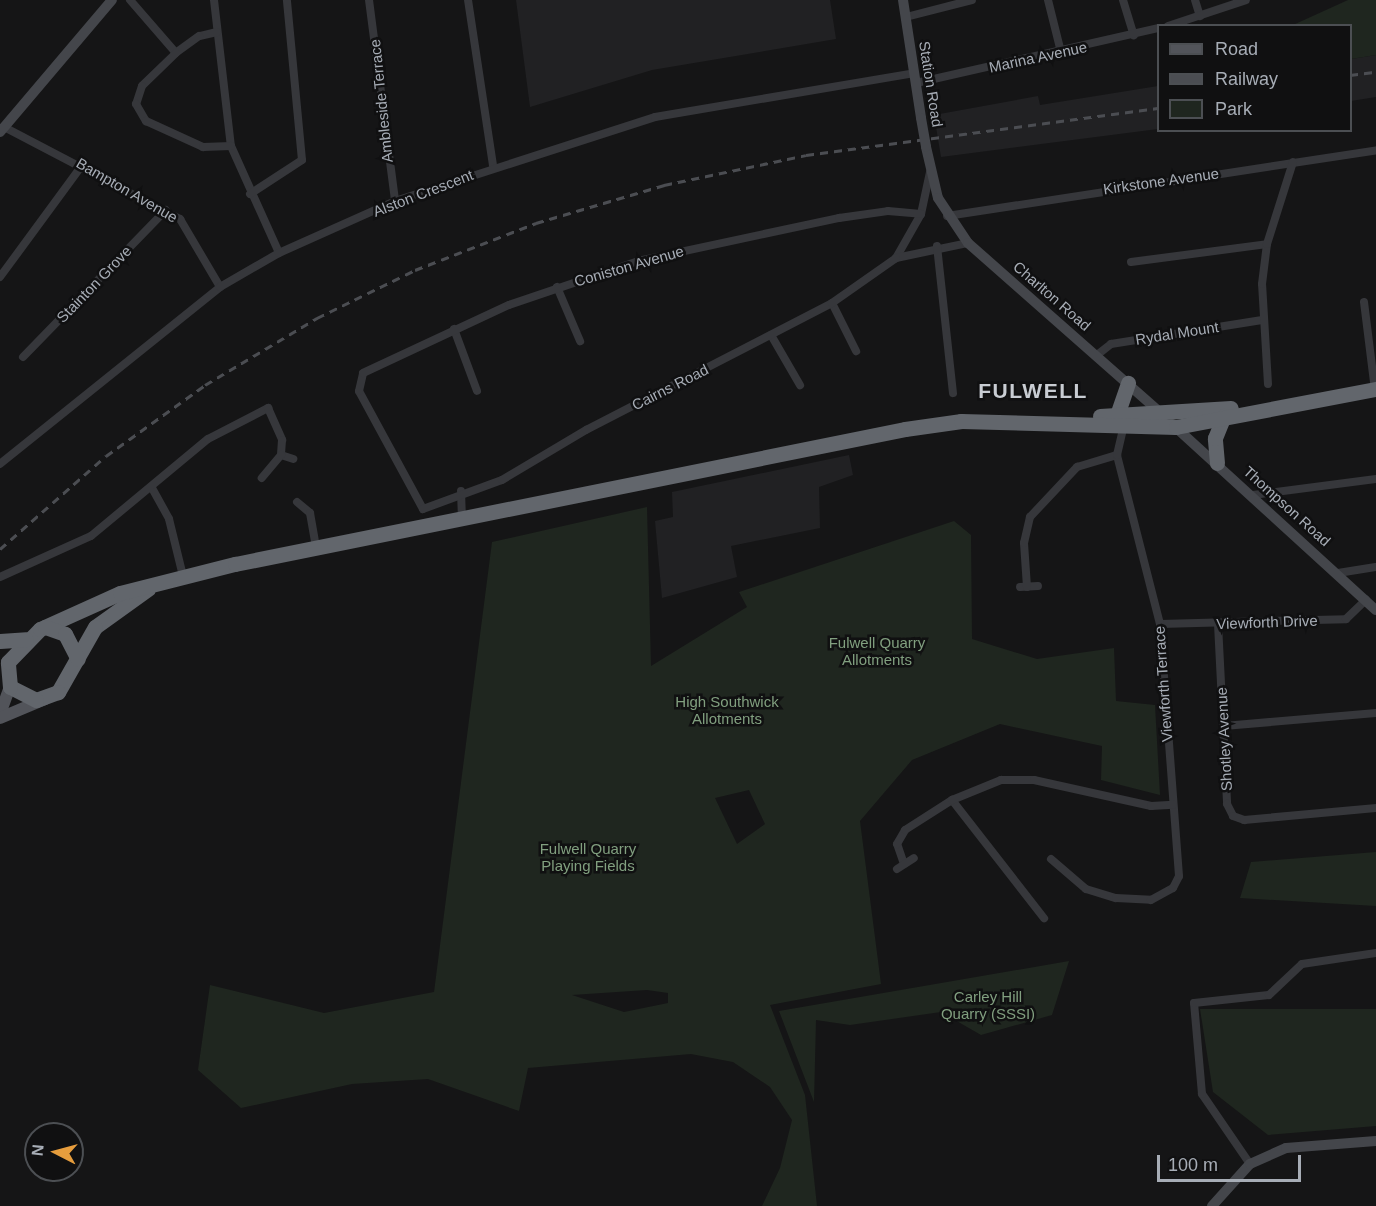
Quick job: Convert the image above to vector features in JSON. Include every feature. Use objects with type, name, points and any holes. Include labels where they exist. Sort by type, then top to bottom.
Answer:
[{"type":"highway","points":[[1120,420],[1128,384]]},
{"type":"highway","points":[[148,589],[95,627],[68,682],[45,699],[27,699],[10,687],[3,668],[26,639],[45,627],[120,593],[148,589],[183,576],[462,517],[905,429],[961,421],[1049,423],[1120,420],[1176,427],[1264,407],[1376,389]]},
{"type":"highway","points":[[1120,420],[1158,411],[1264,407]]},
{"type":"highway","points":[[1216,463],[1215,438],[1224,416]]},
{"type":"highway","points":[[45,627],[65,634],[78,659]]},
{"type":"highway","points":[[0,641],[26,639]]},
{"type":"main road","points":[[2,130],[112,0]]},
{"type":"main road","name":"Station Road","points":[[903,0],[930,172]]},
{"type":"main road","name":"Charlton Road","points":[[930,172],[947,216],[968,243],[1176,427]]},
{"type":"main road","name":"Thompson Road","points":[[1176,427],[1253,495],[1376,610]]},
{"type":"main road","points":[[0,716],[10,687]]},
{"type":"main road","points":[[0,716],[45,699]]},
{"type":"main road","points":[[1212,1206],[1250,1164],[1310,1143],[1376,1141]]},
{"type":"street","points":[[130,0],[176,53]]},
{"type":"street","points":[[214,0],[231,146],[250,194],[279,253]]},
{"type":"street","points":[[250,194],[302,160],[287,0]]},
{"type":"street","name":"Ambleside Terrace","points":[[369,0],[395,201]]},
{"type":"street","points":[[468,0],[494,166]]},
{"type":"street","points":[[906,17],[972,0]]},
{"type":"street","points":[[1048,0],[1061,52]]},
{"type":"street","points":[[1123,0],[1134,35]]},
{"type":"street","points":[[1195,0],[1200,16]]},
{"type":"street","points":[[1174,24],[1246,0]]},
{"type":"street","name":"Marina Avenue","points":[[915,78],[1061,52],[1157,28]]},
{"type":"street","points":[[217,32],[199,36],[176,53],[142,86],[136,104],[140,113],[203,147],[231,146]]},
{"type":"street","name":"Alston Crescent","points":[[0,464],[220,287],[279,253],[395,201],[494,166],[665,115],[915,78]]},
{"type":"street","name":"Bampton Avenue","points":[[2,130],[83,164],[180,219],[220,287]]},
{"type":"street","name":"Kirkstone Avenue","points":[[947,216],[1376,150]]},
{"type":"street","points":[[1268,384],[1262,320],[1268,244],[1293,162]]},
{"type":"street","points":[[0,277],[83,164]]},
{"type":"street","name":"Cairns Road","points":[[896,258],[921,214],[930,172]]},
{"type":"street","name":"Stainton Grove","points":[[23,357],[166,210]]},
{"type":"street","name":"Coniston Avenue","points":[[423,509],[358,382],[363,373],[454,329],[557,287],[772,230],[888,211],[921,214]]},
{"type":"street","name":"Cairns Road","points":[[423,509],[461,491],[502,480],[832,303],[896,258],[937,246],[968,243]]},
{"type":"street","points":[[1131,262],[1268,244]]},
{"type":"street","points":[[937,246],[953,393]]},
{"type":"street","points":[[557,287],[580,341]]},
{"type":"street","points":[[1364,302],[1376,389]]},
{"type":"street","points":[[832,303],[856,351]]},
{"type":"street","name":"Rydal Mount","points":[[1097,355],[1111,344],[1262,320]]},
{"type":"street","points":[[454,329],[477,392]]},
{"type":"street","points":[[771,335],[800,385]]},
{"type":"street","points":[[0,578],[91,536],[153,488],[208,439],[256,410],[268,408],[276,418],[281,455],[262,477]]},
{"type":"street","name":"Viewforth Terrace","points":[[1051,858],[1086,889],[1116,898],[1151,900],[1173,888],[1179,876],[1160,624],[1117,455],[1120,420]]},
{"type":"street","points":[[281,455],[293,459]]},
{"type":"street","points":[[1038,586],[1023,587],[1024,543],[1030,517],[1077,467],[1117,455]]},
{"type":"street","points":[[1253,495],[1376,479]]},
{"type":"street","points":[[153,488],[169,519],[183,576]]},
{"type":"street","points":[[461,491],[462,517]]},
{"type":"street","points":[[297,502],[310,513],[316,548]]},
{"type":"street","points":[[419,527],[423,509]]},
{"type":"street","points":[[310,513],[321,510]]},
{"type":"street","points":[[1338,573],[1376,567]]},
{"type":"street","name":"Viewforth Drive","points":[[1160,624],[1346,619],[1366,600]]},
{"type":"street","name":"Shotley Avenue","points":[[1218,624],[1227,804],[1233,816],[1244,820],[1376,808]]},
{"type":"street","points":[[1224,726],[1376,713]]},
{"type":"street","points":[[914,858],[901,867],[897,852],[900,836],[952,800],[1014,778],[1151,806],[1173,805]]},
{"type":"street","points":[[952,800],[1044,918]]},
{"type":"street","points":[[1250,1164],[1202,1094],[1194,1003],[1269,996],[1302,964],[1376,953]]},
{"type":"shaded area","points":[[516,0],[830,0],[836,39],[652,70],[530,107]]},
{"type":"shaded area","points":[[1376,55],[1376,97],[1352,101],[1352,59]]},
{"type":"shaded area","points":[[1157,86],[1157,129],[941,157],[934,115],[1038,96],[1040,105]]},
{"type":"shaded area","points":[[849,455],[853,475],[819,487],[820,528],[731,546],[737,577],[662,598],[655,521],[673,517],[672,492]]},
{"type":"green space","points":[[1348,0],[1376,0],[1376,55],[1352,59],[1352,24],[1295,24]]},
{"type":"green space","points":[[647,507],[651,666],[747,607],[739,592],[954,521],[971,535],[972,639],[1037,659],[1114,648],[1116,701],[1155,705],[1160,795],[1101,780],[1102,746],[1000,724],[912,760],[860,821],[881,984],[770,1005],[805,1095],[817,1206],[762,1206],[780,1168],[792,1120],[770,1087],[733,1062],[691,1054],[528,1068],[519,1111],[428,1079],[352,1084],[241,1108],[198,1070],[210,985],[324,1013],[434,992],[492,542]],"holes":[[[749,790],[765,824],[737,844],[715,798]],[[647,990],[668,993],[668,1003],[624,1012],[572,995]]]},
{"type":"green space","points":[[1376,852],[1376,906],[1240,898],[1251,862]]},
{"type":"green space","name":"Carley Hill Quarry (SSSI)","points":[[1069,961],[1052,1015],[981,1035],[941,1012],[850,1025],[816,1020],[814,1102],[779,1011]]},
{"type":"green space","points":[[1200,1009],[1376,1009],[1376,1126],[1268,1135],[1213,1092]]},
{"type":"railway","points":[[1352,75],[1376,72]]},
{"type":"railway","points":[[0,549],[106,456],[205,385],[317,318],[415,270],[536,223],[664,185],[806,155],[1157,108]]},
{"type":"district","name":"FULWELL","points":[[1033,391]]},
{"type":"park label","name":"Fulwell Quarry Allotments","points":[[877,650]]},
{"type":"park label","name":"High Southwick Allotments","points":[[727,710]]},
{"type":"park label","name":"Fulwell Quarry Playing Fields","points":[[588,856]]}]
